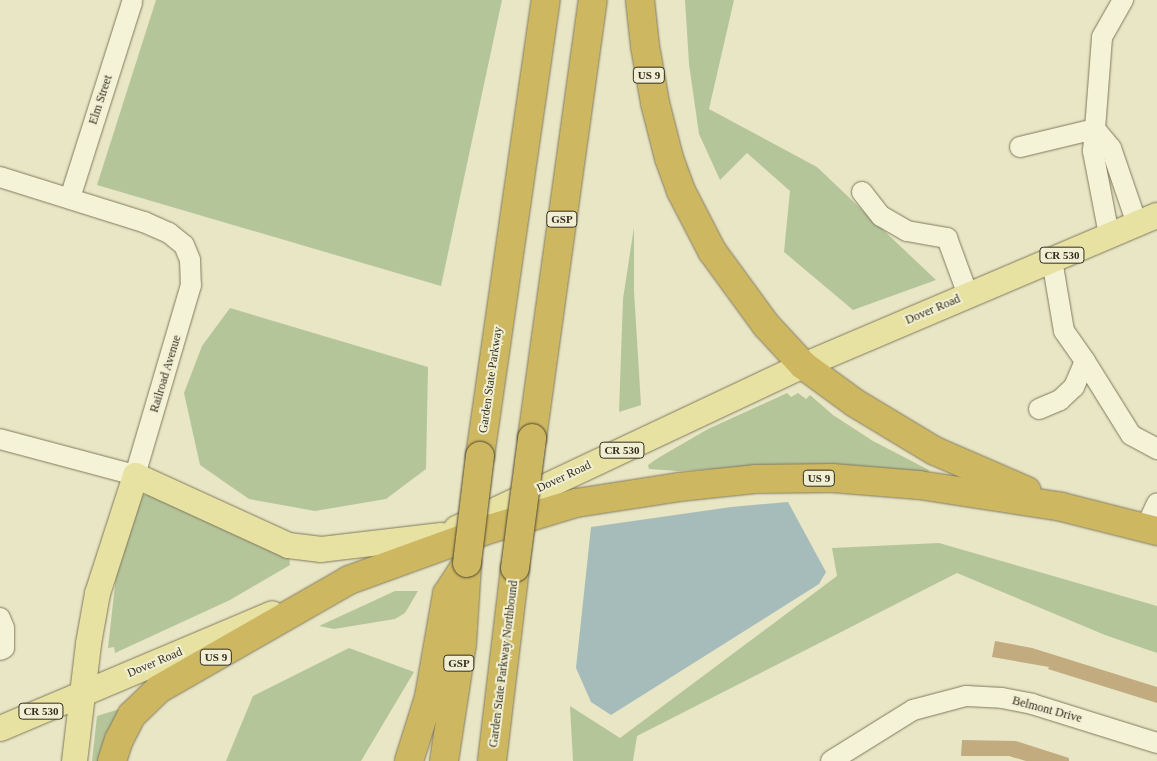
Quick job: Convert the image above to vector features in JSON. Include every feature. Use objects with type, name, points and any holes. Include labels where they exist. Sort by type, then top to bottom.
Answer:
[{"type":"highway","name":"Garden State Parkway","points":[[444,761],[462,644],[467,563],[480,456],[546,0]]},
{"type":"highway","name":"Garden State Parkway Northbound","points":[[492,761],[532,438],[593,0]]},
{"type":"highway","name":"US 9","points":[[640,0],[654,104],[681,192],[712,251],[735,286],[766,325],[803,365],[855,403],[936,451],[1062,507]]},
{"type":"highway","name":"US 9","points":[[112,761],[119,740],[132,715],[159,689],[349,580],[493,528],[576,503],[698,485],[755,479],[832,478],[919,485],[1153,520]]},
{"type":"highway","points":[[409,761],[429,697],[447,594],[467,563]]},
{"type":"main road","name":"Dover Road","points":[[0,728],[349,580],[803,365],[1147,220]]},
{"type":"main road","points":[[135,475],[288,545],[321,549],[441,535]]},
{"type":"main road","name":"Railroad Avenue","points":[[74,761],[88,643],[97,594],[135,475]]},
{"type":"street","points":[[1109,235],[1093,152],[1102,36],[1123,0]]},
{"type":"street","name":"Elm Street","points":[[70,198],[132,2]]},
{"type":"street","points":[[1020,147],[1095,128]]},
{"type":"street","points":[[1095,128],[1111,148],[1147,220]]},
{"type":"street","name":"Railroad Avenue","points":[[0,178],[144,222],[169,232],[184,245],[190,260],[191,285],[185,313],[135,475]]},
{"type":"street","points":[[862,192],[881,216],[907,231],[947,238],[968,295]]},
{"type":"street","points":[[1052,260],[1064,331],[1086,361],[1131,435],[1157,449]]},
{"type":"street","points":[[1038,409],[1060,400],[1074,387],[1086,361]]},
{"type":"street","points":[[0,438],[135,475]]},
{"type":"street","points":[[0,618],[4,628],[4,648],[0,650]]},
{"type":"street","name":"Belmont Drive","points":[[831,761],[913,710],[966,696],[1002,698],[1032,704],[1157,743]]},
{"type":"green space","points":[[156,0],[502,0],[441,286],[97,185]]},
{"type":"green space","points":[[685,0],[734,0],[709,109],[817,167],[936,280],[853,310],[784,252],[790,191],[747,153],[720,180],[699,134],[689,64]]},
{"type":"green space","points":[[634,227],[634,291],[641,405],[619,412],[623,299]]},
{"type":"green space","points":[[230,308],[428,367],[426,469],[386,499],[315,511],[249,499],[200,465],[184,393],[202,346]]},
{"type":"green space","points":[[787,393],[791,397],[798,393],[806,399],[810,395],[833,415],[873,441],[929,470],[927,476],[769,466],[677,471],[649,469],[648,465],[658,458],[708,429]]},
{"type":"green space","points":[[137,495],[152,495],[289,555],[290,565],[230,600],[115,653],[114,647],[108,648],[116,576]]},
{"type":"green space","points":[[939,543],[1157,606],[1157,653],[1105,635],[957,573],[637,736],[633,761],[573,761],[570,706],[620,738],[837,576],[832,548]]},
{"type":"green space","points":[[395,591],[418,591],[405,613],[395,619],[334,629],[319,626]]},
{"type":"green space","points":[[349,648],[414,672],[361,761],[226,761],[253,696]]},
{"type":"green space","points":[[126,707],[101,761],[92,761],[97,716]]},
{"type":"shaded area","points":[[788,502],[826,572],[819,584],[611,715],[591,702],[576,668],[591,527],[731,507]]},
{"type":"building","points":[[995,641],[1032,648],[1157,687],[1157,703],[1048,669],[1049,667],[992,657]]},
{"type":"building","points":[[962,740],[1016,741],[1069,758],[1069,761],[1026,761],[1009,756],[961,756]]}]
